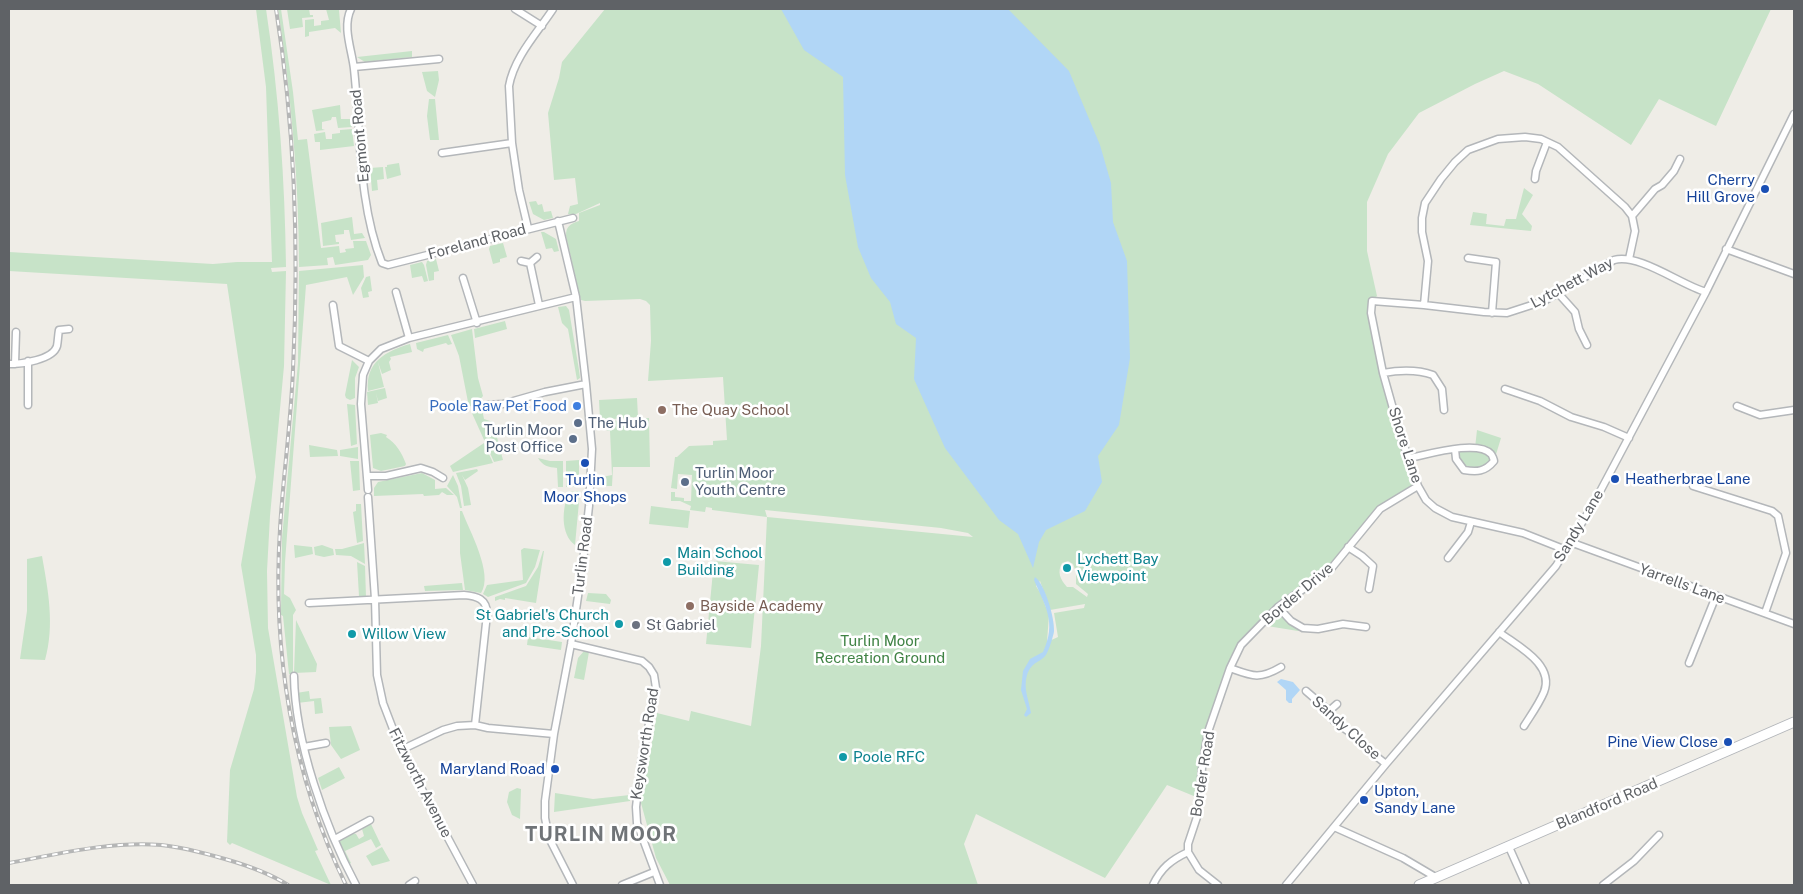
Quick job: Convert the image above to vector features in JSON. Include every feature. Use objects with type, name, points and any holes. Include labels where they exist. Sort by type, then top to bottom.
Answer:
[{"type":"main road","name":"Blandford Road","points":[[1420,885],[1794,722]]},
{"type":"street","name":"Egmont Road","points":[[351,9],[347,23],[354,67],[366,200],[372,239],[382,263]]},
{"type":"street","points":[[515,9],[542,26]]},
{"type":"street","points":[[528,228],[519,190],[512,143],[508,94],[510,81],[519,60],[553,9]]},
{"type":"street","points":[[354,67],[439,59]]},
{"type":"street","name":"Sandy Lane","points":[[1286,885],[1386,764],[1556,566],[1595,502],[1706,292],[1794,114]]},
{"type":"street","points":[[1424,305],[1428,261],[1422,232],[1425,203],[1441,179],[1468,150],[1498,139],[1525,137],[1541,139],[1558,147],[1625,207],[1632,216],[1635,231],[1629,259]]},
{"type":"street","points":[[1535,179],[1536,171],[1547,142]]},
{"type":"street","points":[[442,153],[512,143]]},
{"type":"street","points":[[1632,216],[1655,189],[1662,185],[1674,171],[1680,159]]},
{"type":"street","name":"Foreland Road","points":[[382,263],[388,265],[573,218]]},
{"type":"street","name":"Turlin Road","points":[[558,221],[576,297],[592,449],[583,562],[571,644],[554,734],[545,801],[545,818],[550,838],[573,885]]},
{"type":"street","points":[[1726,249],[1794,274]]},
{"type":"street","points":[[530,263],[536,257]]},
{"type":"street","points":[[1468,258],[1496,262],[1492,313]]},
{"type":"street","name":"Lytchett Way","points":[[1372,301],[1507,313],[1544,301],[1614,260],[1622,258],[1629,259],[1706,292]]},
{"type":"street","points":[[521,261],[530,263]]},
{"type":"street","points":[[530,263],[539,306]]},
{"type":"street","points":[[463,278],[477,323]]},
{"type":"street","points":[[396,292],[409,338]]},
{"type":"street","points":[[1558,293],[1575,312],[1579,329],[1587,345]]},
{"type":"street","points":[[333,305],[339,346],[369,361],[380,349],[409,338],[477,323],[576,297]]},
{"type":"street","name":"Shore Lane","points":[[1372,301],[1371,313],[1382,373],[1418,486],[1426,500],[1435,508],[1452,517],[1523,533],[1566,550]]},
{"type":"street","points":[[16,332],[12,364],[42,358],[52,353],[57,347],[59,330],[69,328]]},
{"type":"street","points":[[28,361],[28,404]]},
{"type":"street","name":"Fitzworth Avenue","points":[[369,361],[363,375],[361,391],[377,675],[383,703],[401,750],[473,885]]},
{"type":"street","points":[[1382,373],[1399,370],[1433,375],[1442,388],[1444,410]]},
{"type":"street","points":[[487,405],[503,404],[546,392],[586,384]]},
{"type":"street","points":[[1505,388],[1629,438]]},
{"type":"street","points":[[1738,406],[1760,415],[1794,410]]},
{"type":"street","points":[[1409,458],[1468,447],[1484,450],[1492,454],[1494,461],[1488,468],[1478,472],[1464,470],[1456,459],[1455,450]]},
{"type":"street","points":[[367,476],[386,476],[420,468],[434,472],[443,478]]},
{"type":"street","name":"Border Drive","points":[[1230,668],[1241,646],[1278,607],[1330,570],[1380,509],[1418,486]]},
{"type":"street","points":[[1693,486],[1772,511],[1778,516],[1786,554],[1765,613]]},
{"type":"street","points":[[1448,558],[1468,532],[1471,522]]},
{"type":"street","name":"Yarrells Lane","points":[[1570,542],[1794,624]]},
{"type":"street","points":[[1348,548],[1374,566],[1369,589]]},
{"type":"street","points":[[309,603],[464,595],[476,596],[485,602],[487,614],[475,725]]},
{"type":"street","points":[[1690,663],[1716,596]]},
{"type":"street","points":[[1278,607],[1291,621],[1303,628],[1318,629],[1343,624],[1366,627]]},
{"type":"street","points":[[1499,632],[1540,664],[1545,675],[1544,692],[1524,726]]},
{"type":"street","name":"Keysworth Road","points":[[571,644],[642,661],[649,667],[654,676],[656,688],[641,764],[636,807],[637,823],[660,885]]},
{"type":"street","points":[[1230,668],[1259,676],[1266,675],[1281,667]]},
{"type":"street","name":"Border Road","points":[[1188,852],[1190,835],[1195,827],[1201,799],[1202,768],[1208,732],[1230,668]]},
{"type":"street","points":[[294,676],[294,696],[304,747],[320,802],[356,885]]},
{"type":"street","name":"Sandy Close","points":[[1306,692],[1329,711],[1334,721],[1360,739],[1368,749],[1386,764]]},
{"type":"street","points":[[1329,711],[1337,704]]},
{"type":"street","points":[[401,750],[443,730],[457,726],[475,725],[488,728],[554,734]]},
{"type":"street","points":[[304,747],[326,743]]},
{"type":"street","points":[[335,839],[370,820]]},
{"type":"street","points":[[1334,827],[1403,858],[1437,878]]},
{"type":"street","points":[[1603,885],[1634,861],[1660,834]]},
{"type":"street","points":[[1509,847],[1526,885]]},
{"type":"street","points":[[1153,885],[1159,873],[1168,863],[1175,857],[1188,852],[1199,870],[1218,885]]},
{"type":"street","points":[[622,885],[654,872]]},
{"type":"street","points":[[409,885],[416,881]]},
{"type":"green space","points":[[256,9],[266,9],[271,41],[283,170],[286,267],[271,268],[272,272],[286,271],[284,366],[270,516],[267,571],[268,628],[297,797],[318,850],[315,851],[331,885],[232,843],[230,845],[227,842],[230,770],[254,689],[256,672],[256,655],[241,565],[256,477],[227,284],[9,271],[9,252],[213,264],[272,262],[266,87]]},
{"type":"green space","points":[[278,9],[281,9],[298,140],[307,139],[321,248],[339,246],[340,253],[346,252],[345,249],[354,248],[353,241],[366,241],[371,255],[368,260],[335,265],[333,257],[327,258],[328,265],[299,267],[298,202],[293,138]]},
{"type":"green space","points":[[287,9],[309,9],[310,15],[313,15],[313,17],[302,18],[303,27],[290,29]]},
{"type":"green space","points":[[326,9],[339,10],[341,33],[335,28],[309,32],[309,36],[305,37],[305,20],[314,19],[314,26],[321,25],[321,21],[329,20]]},
{"type":"green space","name":"Turlin Moor Recreation Ground","points":[[605,9],[1771,9],[1716,126],[1659,99],[1631,145],[1538,84],[1504,71],[1419,113],[1388,154],[1367,202],[1367,251],[1377,296],[1372,301],[1383,373],[1418,486],[1380,509],[1330,570],[1278,607],[1303,628],[1298,631],[1261,625],[1241,645],[1208,732],[1201,799],[1167,785],[1105,878],[976,814],[964,844],[978,885],[670,885],[656,858],[641,803],[657,713],[689,721],[691,711],[751,726],[761,646],[767,517],[712,510],[712,508],[706,507],[705,512],[690,510],[691,506],[680,501],[671,501],[671,492],[675,492],[675,497],[684,498],[684,501],[691,501],[692,475],[678,474],[677,489],[671,488],[675,457],[689,446],[713,445],[713,441],[727,440],[723,377],[648,381],[651,341],[650,305],[640,299],[581,300],[566,233],[569,226],[579,221],[579,213],[600,205],[600,203],[576,214],[568,214],[570,206],[578,204],[575,178],[554,180],[548,113],[562,62]],"holes":[[[765,510],[941,528],[968,533],[973,537],[767,517]],[[1068,561],[1073,564],[1076,572],[1076,584],[1088,594],[1087,597],[1073,587],[1067,587],[1061,578],[1060,566]],[[1040,581],[1050,610],[1085,604],[1084,608],[1054,613],[1058,637],[1047,642],[1049,615],[1036,586]]]},
{"type":"green space","points":[[412,51],[412,57],[365,62],[357,57]]},
{"type":"green space","points":[[438,71],[439,80],[435,97],[427,91],[422,72]]},
{"type":"green space","points":[[429,99],[435,99],[439,140],[430,140],[427,116]]},
{"type":"green space","points":[[340,105],[341,119],[350,119],[352,127],[338,128],[336,117],[332,117],[331,120],[322,122],[322,129],[325,130],[316,131],[312,110]]},
{"type":"green space","points":[[352,129],[354,146],[320,150],[320,142],[315,142],[314,134],[325,132],[326,139],[332,139],[332,134],[340,133],[340,130]]},
{"type":"green space","points":[[399,163],[401,175],[387,179],[385,167]]},
{"type":"green space","points":[[383,167],[384,179],[377,180],[378,190],[372,191],[370,168]]},
{"type":"green space","points":[[1524,188],[1533,195],[1522,214],[1532,226],[1531,231],[1470,225],[1473,212],[1487,214],[1486,224],[1504,226],[1506,219],[1516,219]]},
{"type":"green space","points":[[536,201],[538,205],[542,204],[544,212],[551,211],[553,218],[544,220],[533,214],[529,202]]},
{"type":"green space","points":[[352,217],[354,234],[362,233],[365,238],[351,240],[349,230],[344,230],[344,234],[335,235],[336,242],[339,242],[339,244],[323,246],[321,223]]},
{"type":"green space","points":[[541,232],[556,239],[559,251],[554,252],[552,248],[546,249]]},
{"type":"green space","points":[[503,243],[507,257],[493,264],[490,246]]},
{"type":"green space","points":[[436,259],[439,271],[434,272],[434,280],[429,281],[427,261]]},
{"type":"green space","points":[[422,262],[428,281],[424,282],[422,276],[412,278],[410,265]]},
{"type":"green space","points":[[363,265],[364,277],[353,295],[347,277],[306,285],[285,562],[284,594],[290,598],[296,610],[293,615],[293,674],[289,674],[283,616],[281,615],[282,538],[298,363],[299,271]]},
{"type":"green space","points":[[370,276],[372,291],[368,292],[369,297],[363,298],[361,288],[366,277]]},
{"type":"green space","points":[[566,306],[569,310],[579,370],[580,378],[577,380],[568,329],[562,323],[558,307]]},
{"type":"green space","points":[[505,321],[507,329],[475,338],[474,329]]},
{"type":"green space","points":[[472,329],[478,378],[483,396],[478,402],[469,407],[459,356],[451,335]]},
{"type":"green space","points":[[448,335],[452,344],[448,345],[446,343],[424,349],[423,352],[417,349],[416,343]]},
{"type":"green space","points":[[410,344],[412,352],[390,357],[391,370],[382,374],[378,362],[384,387],[368,391],[370,372],[379,359],[393,350]]},
{"type":"green space","points":[[352,360],[359,367],[355,378],[355,398],[350,400],[345,395]]},
{"type":"green space","points":[[385,388],[387,398],[378,401],[376,393],[378,403],[368,405],[367,392]]},
{"type":"green space","points":[[637,398],[638,417],[600,420],[599,400]]},
{"type":"green space","points":[[347,404],[355,405],[357,444],[351,446]]},
{"type":"green space","points":[[476,408],[482,409],[484,419],[493,422],[503,460],[494,462],[471,411]]},
{"type":"green space","points":[[649,418],[650,467],[613,467],[612,486],[599,486],[602,477],[612,475],[610,431],[602,429],[599,422]]},
{"type":"green space","points":[[1477,430],[1501,438],[1494,461],[1488,468],[1464,470],[1455,450],[1475,448]]},
{"type":"green space","points":[[381,433],[387,435],[386,437],[393,442],[403,456],[405,466],[381,471],[373,468],[370,435]]},
{"type":"green space","points":[[484,443],[493,463],[453,472],[450,466]]},
{"type":"green space","points":[[309,445],[337,450],[338,456],[310,457]]},
{"type":"green space","points":[[358,447],[358,459],[340,456],[340,450]]},
{"type":"green space","points":[[538,458],[550,461],[563,461],[563,487],[558,487],[557,468],[546,466]]},
{"type":"green space","points":[[579,460],[579,486],[566,487],[566,461]]},
{"type":"green space","points":[[350,461],[359,461],[360,490],[353,491]]},
{"type":"green space","points":[[477,469],[478,471],[465,480],[462,475],[468,488],[471,505],[464,506],[461,486],[456,473]]},
{"type":"green space","points":[[422,473],[435,480],[435,489],[446,488],[454,495],[447,495],[442,492],[439,495],[424,496],[423,494],[374,496],[374,488],[378,482]]},
{"type":"green space","points":[[453,475],[458,486],[462,508],[460,508],[457,497],[447,486]]},
{"type":"green space","points":[[580,491],[575,545],[567,534],[564,513],[569,492]]},
{"type":"green space","points":[[356,504],[361,504],[363,541],[357,543],[353,512],[356,511]]},
{"type":"green space","points":[[651,506],[690,511],[688,528],[649,524]]},
{"type":"green space","points":[[460,511],[462,511],[475,540],[483,564],[484,585],[481,593],[465,590],[460,553]]},
{"type":"green space","points":[[364,543],[365,564],[351,556],[336,555],[335,549]]},
{"type":"green space","points":[[294,545],[312,547],[313,554],[295,558]]},
{"type":"green space","points":[[322,545],[333,549],[334,555],[324,557],[315,555],[314,547]]},
{"type":"green space","points":[[524,548],[540,550],[535,567],[526,583],[488,597],[483,594],[487,585],[523,580],[521,550]]},
{"type":"green space","points":[[543,551],[536,603],[505,598],[505,600],[495,601],[495,597],[526,586],[538,567]]},
{"type":"green space","points":[[42,556],[50,621],[48,647],[45,660],[20,659],[27,611],[27,559]]},
{"type":"green space","points":[[714,561],[759,565],[751,648],[706,644]]},
{"type":"green space","points":[[357,562],[365,566],[366,597],[361,598],[359,596]]},
{"type":"green space","points":[[462,583],[463,590],[425,591],[424,586]]},
{"type":"green space","points":[[588,593],[606,594],[611,600],[610,604],[586,601]]},
{"type":"green space","points":[[296,620],[317,664],[316,672],[294,673]]},
{"type":"green space","points":[[528,637],[562,642],[561,650],[527,645]]},
{"type":"green space","points":[[584,651],[589,652],[584,680],[574,678],[578,658]]},
{"type":"green space","points":[[309,691],[310,699],[321,698],[323,713],[315,714],[314,701],[297,703],[296,693]]},
{"type":"green space","points":[[351,726],[360,750],[341,759],[331,745],[329,727]]},
{"type":"green space","points":[[339,767],[345,778],[322,790],[318,778]]},
{"type":"green space","points":[[517,788],[521,789],[520,819],[512,815],[507,802],[509,792]]},
{"type":"green space","points":[[555,793],[593,799],[630,795],[630,801],[554,812]]},
{"type":"green space","points":[[370,822],[381,845],[376,848],[371,839],[345,851],[351,863],[349,864],[339,841],[352,833],[356,834],[359,839],[364,836],[362,829]]},
{"type":"green space","points":[[382,847],[390,861],[372,866],[366,856]]},
{"type":"water","points":[[781,9],[1008,9],[1069,71],[1100,145],[1111,183],[1113,222],[1127,261],[1130,358],[1119,425],[1098,456],[1102,482],[1085,511],[1046,530],[1039,542],[1033,568],[1018,534],[999,520],[945,448],[914,379],[916,338],[896,324],[890,302],[871,278],[858,247],[845,175],[843,77],[804,50]]},
{"type":"water","points":[[1035,577],[1039,581],[1049,602],[1054,631],[1047,653],[1034,664],[1027,675],[1026,690],[1031,713],[1026,717],[1024,715],[1027,709],[1021,690],[1023,671],[1030,659],[1043,652],[1049,632],[1048,614],[1034,580]]},
{"type":"water","points":[[1281,679],[1293,682],[1300,690],[1292,699],[1292,703],[1286,700],[1286,690],[1277,682]]},
{"type":"railway","points":[[276,9],[288,99],[294,189],[296,279],[292,389],[280,529],[279,621],[283,667],[299,757],[327,843],[346,885]]},
{"type":"railway","points":[[9,863],[65,852],[104,847],[142,844],[161,845],[193,850],[233,861],[265,873],[288,885]]},
{"type":"place","name":"Cherry Hill Grove","points":[[1765,189]]},
{"type":"place","name":"Poole Raw Pet Food","points":[[577,406]]},
{"type":"place","name":"The Quay School","points":[[662,410]]},
{"type":"place","name":"The Hub","points":[[578,423]]},
{"type":"place","name":"Turlin Moor Post Office","points":[[573,439]]},
{"type":"place","name":"Turlin Moor Shops","points":[[585,463]]},
{"type":"place","name":"Heatherbrae Lane","points":[[1615,479]]},
{"type":"place","name":"Turlin Moor Youth Centre","points":[[685,482]]},
{"type":"place","name":"Main School Building","points":[[667,562]]},
{"type":"place","name":"Lychett Bay Viewpoint","points":[[1067,568]]},
{"type":"place","name":"Bayside Academy","points":[[690,606]]},
{"type":"place","name":"St Gabriel's Church and Pre-School","points":[[619,624]]},
{"type":"place","name":"St Gabriel","points":[[636,625]]},
{"type":"place","name":"Willow View","points":[[352,634]]},
{"type":"place","name":"Pine View Close","points":[[1728,742]]},
{"type":"place","name":"Poole RFC","points":[[843,757]]},
{"type":"place","name":"Maryland Road","points":[[555,769]]},
{"type":"place","name":"Upton, Sandy Lane","points":[[1364,800]]},
{"type":"district","name":"TURLIN MOOR","points":[[601,835]]}]
